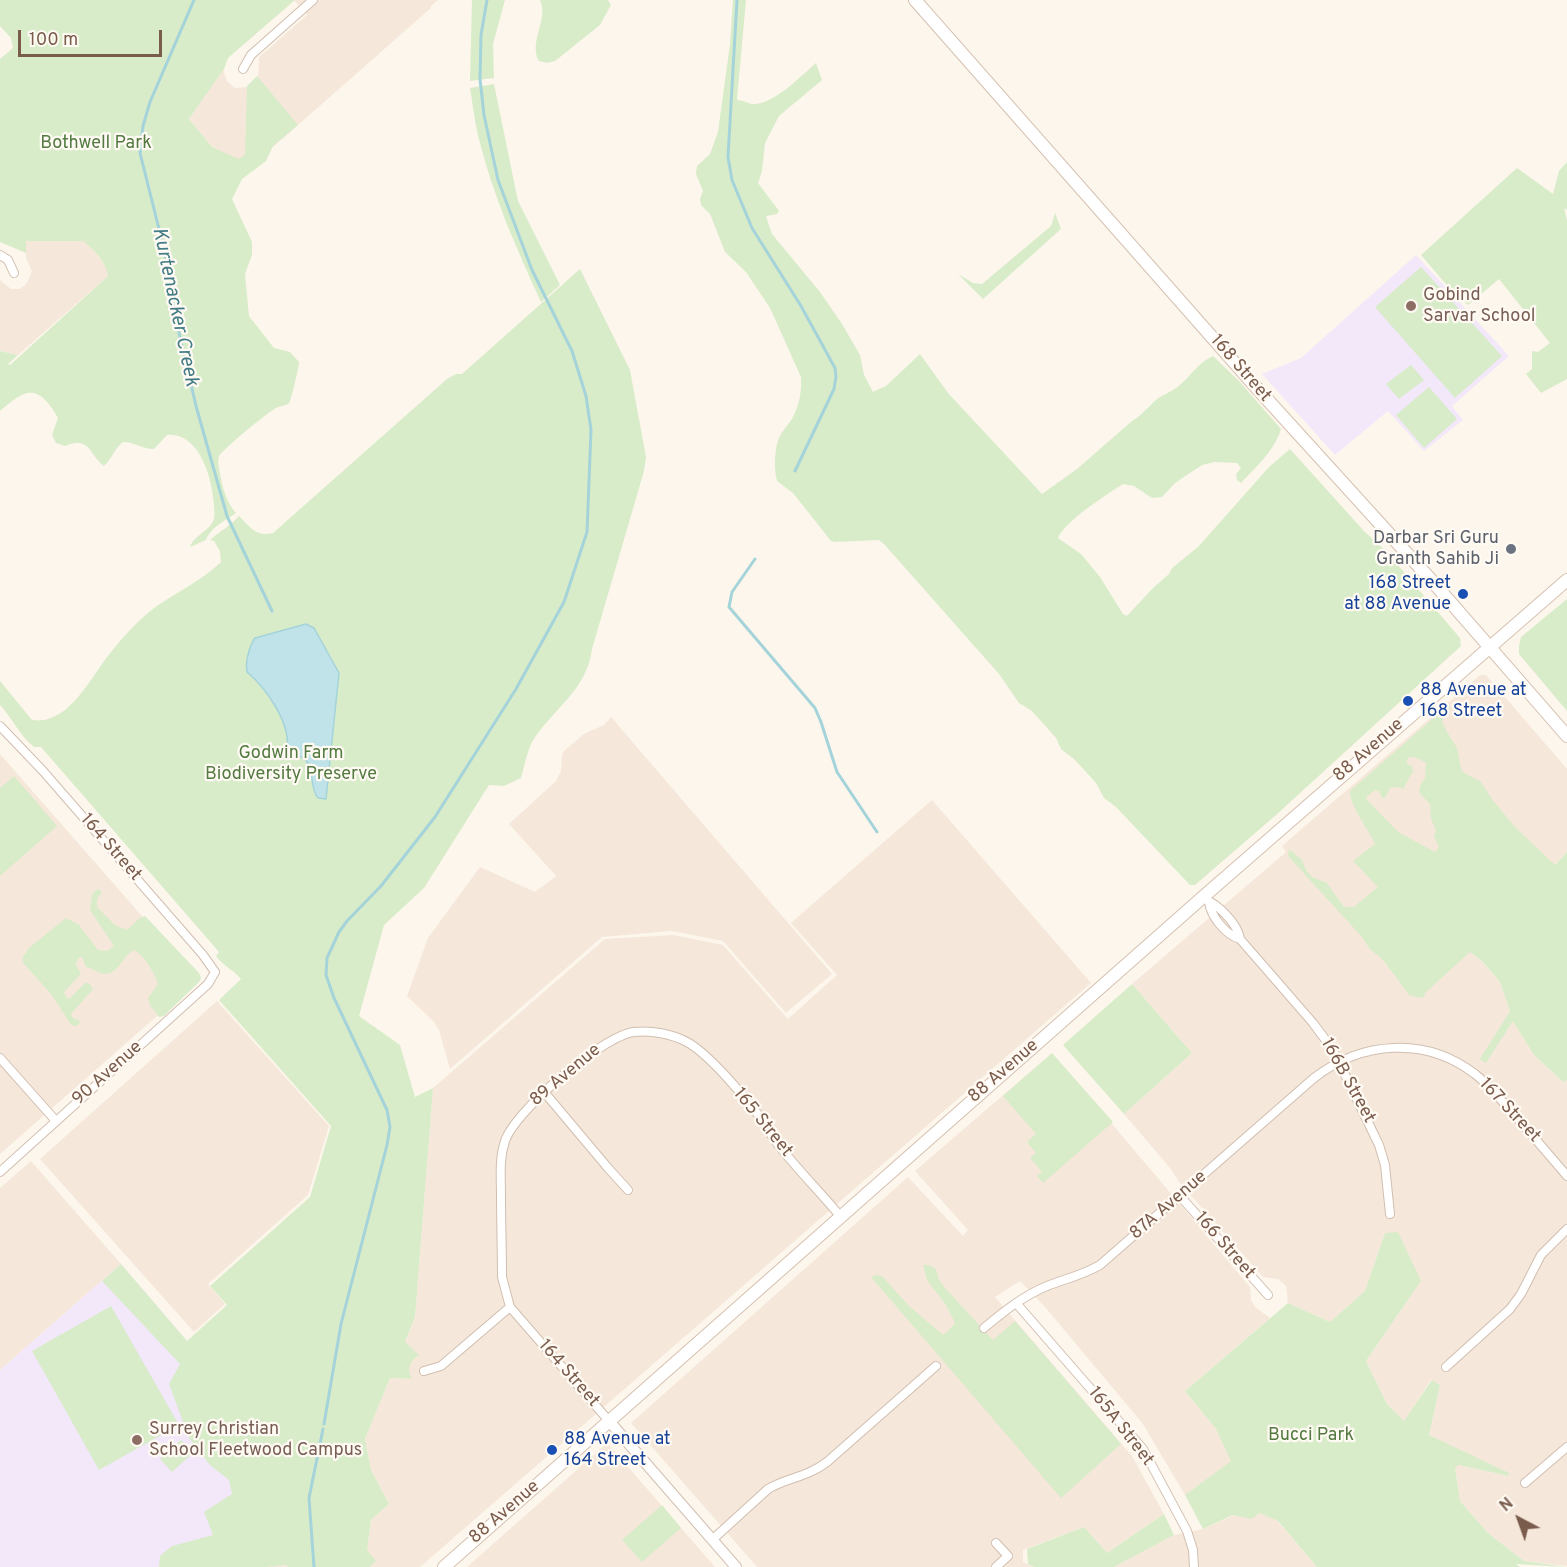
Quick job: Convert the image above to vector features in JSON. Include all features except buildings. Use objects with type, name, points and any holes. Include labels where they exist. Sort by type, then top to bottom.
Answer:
[{"type":"main road","name":"168 Street","points":[[915,0],[1255,386],[1490,646],[1567,736]]},
{"type":"main road","name":"88 Avenue","points":[[444,1567],[840,1216],[1206,899],[1567,580]]},
{"type":"street","points":[[243,69],[251,55],[313,0]]},
{"type":"street","points":[[0,255],[8,260],[14,273]]},
{"type":"street","name":"164 Street","points":[[0,726],[43,771],[203,955],[214,969],[214,975]]},
{"type":"street","name":"166B Street","points":[[1206,899],[1218,906],[1238,929],[1240,939],[1313,1023],[1333,1050],[1371,1124],[1381,1150],[1390,1214]]},
{"type":"street","name":"166B Street","points":[[1206,899],[1210,912],[1231,937],[1240,939]]},
{"type":"street","name":"90 Avenue","points":[[0,1172],[208,984],[214,975]]},
{"type":"street","name":"89 Avenue","points":[[504,1143],[519,1116],[590,1054],[612,1039],[633,1032],[655,1032],[678,1038]]},
{"type":"street","name":"165 Street","points":[[678,1038],[697,1048],[708,1058],[760,1117],[779,1146],[840,1216]]},
{"type":"street","name":"167 Street","points":[[1339,1062],[1364,1051],[1397,1047],[1433,1052],[1452,1060],[1467,1068],[1489,1086],[1567,1176]]},
{"type":"street","points":[[0,1058],[56,1121]]},
{"type":"street","name":"87A Avenue","points":[[984,1328],[1016,1303],[1048,1286],[1084,1274],[1100,1265],[1314,1078],[1339,1062]]},
{"type":"street","points":[[545,1093],[628,1190]]},
{"type":"street","name":"164 Street","points":[[504,1143],[500,1162],[502,1277],[510,1307],[736,1567]]},
{"type":"street","name":"166 Street","points":[[1180,1196],[1269,1295]]},
{"type":"street","points":[[1446,1367],[1506,1313],[1519,1297],[1541,1255],[1567,1229]]},
{"type":"street","name":"165A Street","points":[[1016,1303],[1143,1449],[1187,1531],[1194,1557],[1194,1567]]},
{"type":"street","points":[[424,1371],[441,1366],[510,1307]]},
{"type":"street","points":[[712,1540],[768,1489],[778,1483],[809,1474],[827,1462],[936,1366]]},
{"type":"street","points":[[1525,1483],[1567,1447]]},
{"type":"street","points":[[996,1543],[1008,1556],[996,1567]]},
{"type":"shaded area","points":[[294,0],[438,0],[248,169],[212,147],[189,119],[223,69],[227,81],[235,88],[248,87],[258,77],[259,57],[307,15]]},
{"type":"shaded area","points":[[87,240],[107,268],[108,276],[18,355],[0,351],[0,280],[11,289],[20,289],[27,283],[32,271],[26,258],[25,241]]},
{"type":"shaded area","name":"Gobind Sarvar School","points":[[1416,255],[1509,356],[1452,406],[1463,420],[1424,451],[1388,411],[1335,455],[1262,374],[1301,358]]},
{"type":"shaded area","points":[[1480,675],[1486,675],[1567,769],[1567,852],[1472,950],[1500,982],[1510,1011],[1486,1063],[1513,1020],[1534,1055],[1563,1082],[1567,1080],[1567,1566],[1524,1561],[1488,1533],[1460,1501],[1455,1468],[1459,1465],[1508,1476],[1429,1435],[1440,1385],[1431,1380],[1404,1422],[1387,1404],[1366,1361],[1421,1281],[1385,1233],[1365,1291],[1330,1322],[1288,1303],[1286,1286],[1278,1279],[1263,1277],[1179,1182],[1170,1168],[1124,1114],[1192,1053],[1132,984],[1286,852],[1282,846]]},
{"type":"shaded area","points":[[611,717],[832,974],[786,1013],[723,941],[672,931],[602,937],[450,1069],[439,1030],[434,1022],[407,996],[428,938],[480,867],[535,892],[556,876],[509,824],[556,781],[561,771],[564,751],[584,734],[604,725]]},
{"type":"shaded area","points":[[0,754],[198,980],[0,1154]]},
{"type":"shaded area","points":[[932,800],[1091,983],[420,1567],[224,1567],[367,1549],[371,1520],[389,1504],[371,1470],[365,1439],[390,1378],[411,1379],[408,1373],[409,1365],[414,1359],[405,1343],[415,1317],[433,1088],[605,939],[673,935],[723,945],[788,1019],[837,975],[791,923]]},
{"type":"shaded area","points":[[217,1001],[329,1126],[308,1195],[208,1284],[225,1304],[194,1332],[40,1159]]},
{"type":"shaded area","points":[[1052,1053],[1250,1287],[1251,1300],[1255,1307],[1270,1318],[1185,1391],[1216,1429],[1232,1461],[1185,1495],[1143,1424],[1045,1307],[1020,1281],[995,1297],[1132,1456],[1164,1514],[1107,1553],[1084,1527],[1023,1550],[1023,1562],[1034,1567],[757,1567],[631,1423],[908,1177],[963,1236],[968,1230],[915,1171]]},
{"type":"shaded area","points":[[31,1161],[121,1264],[0,1370],[0,1188]]},
{"type":"shaded area","name":"Surrey Christian School Fleetwood Campus","points":[[121,1264],[314,1488],[224,1567],[0,1567],[0,1370]]},
{"type":"shaded area","points":[[605,1445],[609,1445],[715,1567],[467,1567]]},
{"type":"shaded area","points":[[1262,1503],[1317,1567],[1114,1567],[1174,1535],[1203,1529]]},
{"type":"green space","name":"Bothwell Park","points":[[0,0],[295,0],[228,58],[224,69],[189,119],[212,147],[239,159],[245,155],[247,86],[257,76],[298,125],[273,146],[266,161],[242,179],[232,199],[252,242],[252,255],[245,274],[249,316],[274,348],[290,352],[299,362],[289,403],[264,416],[219,456],[223,488],[236,513],[215,528],[206,540],[190,547],[212,523],[214,514],[213,494],[207,471],[196,449],[188,441],[178,436],[167,435],[154,449],[123,442],[104,466],[88,448],[80,443],[65,446],[56,443],[52,435],[58,418],[38,394],[31,393],[17,397],[0,411],[0,351],[18,355],[8,364],[10,365],[108,276],[99,256],[83,241],[26,241],[26,253],[0,242],[0,59],[13,48],[11,38],[0,26]]},
{"type":"green space","points":[[472,0],[505,0],[493,44],[494,78],[470,81]]},
{"type":"green space","points":[[540,0],[608,0],[611,5],[600,25],[555,61],[547,63],[539,61],[536,54],[542,15]]},
{"type":"green space","points":[[733,0],[746,0],[737,100],[753,104],[772,99],[816,63],[822,80],[779,116],[765,143],[762,171],[758,183],[779,211],[777,214],[766,216],[772,234],[820,292],[842,324],[860,355],[864,375],[873,392],[886,386],[920,354],[948,393],[1042,494],[1077,469],[1157,399],[1178,386],[1199,365],[1213,356],[1239,381],[1281,429],[1270,451],[1241,483],[1237,480],[1236,474],[1241,468],[1237,463],[1215,462],[1202,465],[1175,483],[1162,497],[1152,498],[1134,486],[1123,484],[1087,509],[1062,531],[1058,538],[1081,554],[1100,577],[1123,614],[1127,616],[1169,574],[1172,568],[1198,547],[1269,467],[1290,449],[1364,531],[1386,551],[1460,638],[1461,646],[1276,815],[1195,885],[1190,885],[1116,807],[1104,798],[1096,783],[1075,760],[1061,749],[1056,738],[1032,711],[1019,703],[999,674],[884,544],[879,540],[831,541],[793,493],[777,481],[775,460],[777,443],[796,409],[801,377],[770,308],[746,272],[725,252],[710,214],[701,205],[700,199],[703,191],[696,174],[697,166],[710,154],[718,132],[730,44]]},
{"type":"green space","points":[[494,84],[518,201],[560,285],[541,302],[499,204],[477,129],[470,88]]},
{"type":"green space","points":[[1567,162],[1567,210],[1564,208],[1567,220],[1567,379],[1541,393],[1526,374],[1532,369],[1532,351],[1538,352],[1550,343],[1499,279],[1468,305],[1421,255],[1517,168],[1553,194],[1559,171]]},
{"type":"green space","points":[[1055,213],[1061,229],[983,299],[958,274],[973,283],[982,284],[1051,226]]},
{"type":"green space","points":[[1421,267],[1502,356],[1455,398],[1375,307]]},
{"type":"green space","name":"Godwin Farm Biodiversity Preserve","points":[[580,269],[630,370],[646,457],[589,664],[568,699],[532,742],[521,778],[504,786],[489,785],[424,888],[384,925],[359,1016],[400,1045],[415,1097],[433,1088],[415,1317],[405,1342],[419,1355],[410,1366],[409,1372],[412,1379],[390,1378],[365,1439],[371,1470],[389,1504],[371,1520],[367,1550],[376,1561],[369,1567],[288,1567],[286,1565],[159,1567],[160,1556],[172,1546],[213,1535],[204,1512],[232,1494],[229,1480],[210,1465],[189,1438],[169,1384],[180,1364],[102,1281],[121,1264],[187,1341],[227,1305],[210,1286],[310,1197],[331,1126],[219,1000],[241,979],[219,960],[216,956],[219,952],[41,747],[34,747],[24,738],[0,705],[0,681],[32,720],[45,720],[57,715],[78,697],[111,652],[139,621],[221,562],[220,551],[214,541],[210,540],[239,516],[250,527],[262,534],[273,533],[447,379],[456,374],[462,374]]},
{"type":"green space","points":[[1411,365],[1424,380],[1399,399],[1386,384]]},
{"type":"green space","points":[[1429,387],[1457,419],[1424,448],[1396,415]]},
{"type":"green space","points":[[1567,599],[1567,711],[1519,654],[1519,646],[1521,637]]},
{"type":"green space","points":[[1447,706],[1450,710],[1442,721],[1457,748],[1464,773],[1480,781],[1515,827],[1555,865],[1567,852],[1567,1080],[1563,1082],[1534,1055],[1513,1021],[1486,1063],[1480,1059],[1510,1011],[1500,982],[1482,961],[1470,952],[1425,993],[1424,997],[1409,995],[1384,961],[1369,948],[1362,937],[1288,856],[1289,849],[1302,860],[1312,877],[1327,883],[1344,907],[1354,907],[1378,887],[1353,861],[1375,844],[1356,810],[1350,791]],"holes":[[[1409,757],[1426,763],[1425,778],[1419,793],[1430,804],[1431,819],[1436,830],[1434,836],[1439,847],[1435,852],[1398,832],[1366,797],[1375,790],[1379,791],[1382,798],[1385,798],[1390,788],[1403,789],[1413,771],[1412,766],[1406,763]]]},
{"type":"green space","points":[[14,776],[57,826],[0,876],[0,788]]},
{"type":"green space","points":[[98,889],[102,892],[97,899],[97,907],[115,925],[127,930],[145,916],[199,973],[201,978],[199,982],[164,1016],[159,1017],[150,1005],[148,998],[158,984],[149,965],[134,950],[117,968],[104,974],[86,967],[82,957],[78,958],[76,965],[81,974],[64,992],[67,999],[85,983],[89,983],[93,989],[71,1014],[73,1018],[79,1020],[80,1023],[76,1026],[71,1025],[52,995],[24,964],[22,959],[29,948],[66,918],[79,925],[98,950],[107,951],[114,946],[90,910],[92,894]]},
{"type":"green space","points":[[1132,984],[1192,1053],[1124,1114],[1063,1045]]},
{"type":"green space","points":[[1052,1053],[1113,1122],[1043,1183],[1037,1176],[1042,1172],[1030,1158],[1036,1153],[1027,1142],[1036,1134],[1003,1096]]},
{"type":"green space","name":"Bucci Park","points":[[1398,1232],[1421,1281],[1366,1361],[1387,1404],[1404,1421],[1432,1380],[1440,1385],[1429,1435],[1509,1473],[1508,1476],[1459,1465],[1455,1468],[1460,1501],[1488,1533],[1524,1561],[1567,1567],[1516,1564],[1520,1567],[1317,1567],[1278,1521],[1260,1513],[1251,1519],[1233,1515],[1203,1529],[1185,1495],[1231,1461],[1216,1429],[1185,1391],[1288,1303],[1330,1322],[1365,1291],[1385,1233]]},
{"type":"green space","points":[[923,1265],[936,1269],[944,1287],[993,1340],[1015,1321],[1121,1444],[1061,1498],[871,1277],[882,1276],[909,1306],[942,1334],[946,1333],[955,1323],[946,1305],[927,1280]]},
{"type":"green space","points":[[111,1306],[179,1425],[99,1470],[32,1351]]},
{"type":"green space","points":[[181,1440],[193,1453],[172,1472],[160,1459]]},
{"type":"green space","points":[[662,1505],[681,1528],[642,1562],[622,1540]]},
{"type":"green space","points":[[1164,1514],[1174,1535],[1114,1567],[1034,1567],[1028,1564],[1027,1549],[1084,1527],[1107,1553]]},
{"type":"water","points":[[306,624],[314,628],[339,673],[326,799],[318,798],[307,762],[287,749],[285,728],[276,707],[262,687],[247,672],[248,655],[255,638]]},
{"type":"waterway","name":"Kurtenacker Creek","points":[[194,0],[150,102],[143,126],[140,153],[165,253],[176,320],[196,406],[227,516],[272,611]]},
{"type":"waterway","points":[[324,1424],[341,1324],[390,1127],[387,1110],[334,998],[326,975],[327,958],[339,932],[347,921],[381,886],[435,817],[516,689],[564,602],[587,532],[591,430],[586,396],[572,351],[532,270],[498,180],[484,115],[480,79],[481,35],[487,0]]},
{"type":"waterway","points":[[737,0],[728,157],[732,180],[752,228],[801,306],[835,368],[834,389],[795,471]]},
{"type":"waterway","points":[[755,559],[732,592],[729,607],[815,708],[837,772],[877,832]]},
{"type":"waterway","points":[[314,1567],[309,1498],[323,1429]]},
{"type":"place","name":"Gobind Sarvar School","points":[[1411,306]]},
{"type":"place","name":"Darbar Sri Guru Granth Sahib Ji","points":[[1511,549]]},
{"type":"place","name":"168 Street at 88 Avenue","points":[[1463,594]]},
{"type":"place","name":"88 Avenue at 168 Street","points":[[1408,701]]},
{"type":"place","name":"Surrey Christian School Fleetwood Campus","points":[[137,1440]]},
{"type":"place","name":"88 Avenue at 164 Street","points":[[552,1450]]}]
